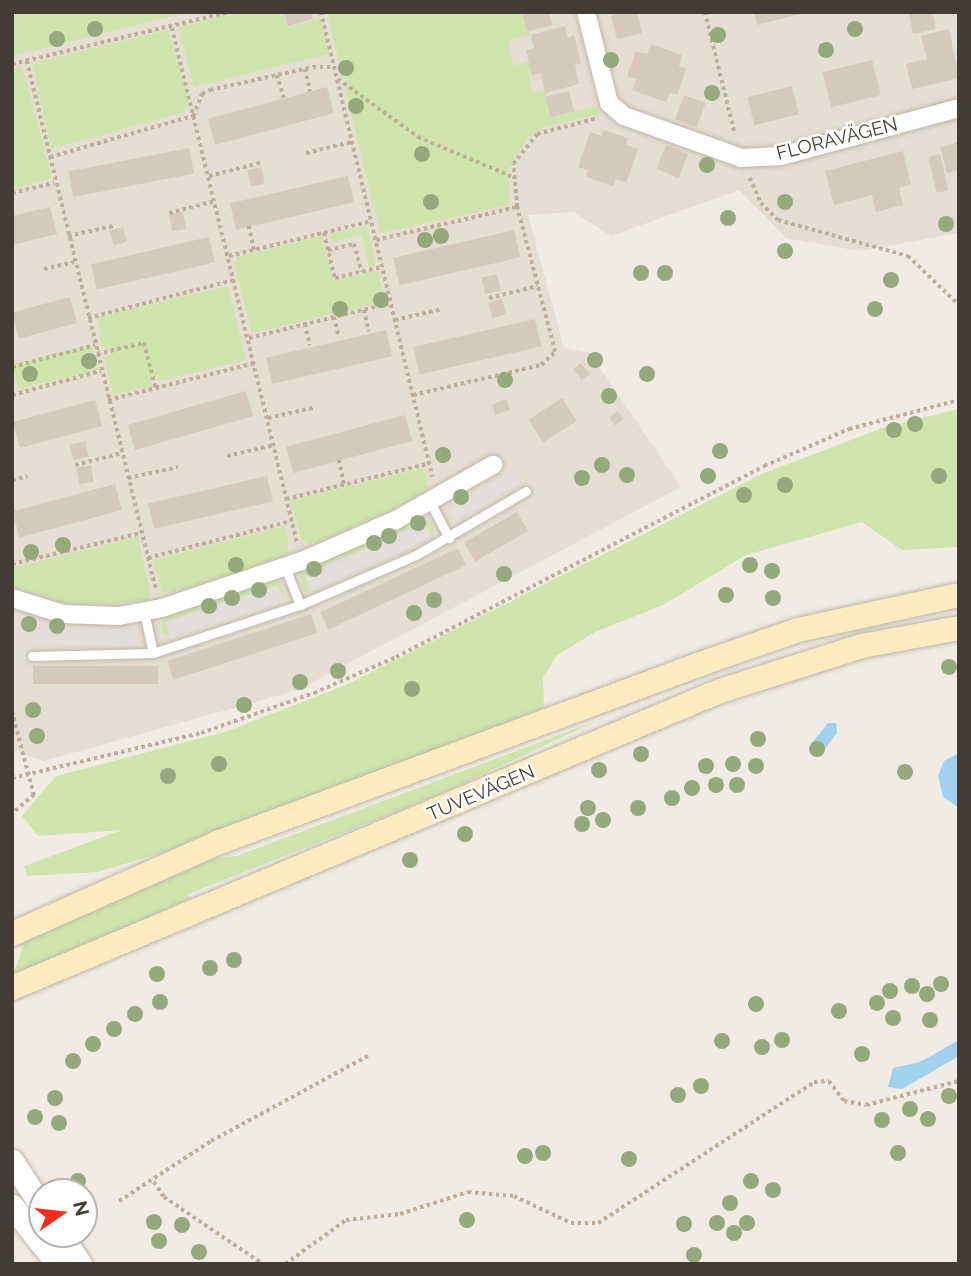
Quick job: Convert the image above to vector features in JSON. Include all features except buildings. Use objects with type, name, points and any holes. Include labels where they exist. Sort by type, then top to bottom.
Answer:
[{"type":"main road","points":[[12,934],[217,843],[706,662],[798,630],[959,595]]},
{"type":"main road","name":"TUVEVÄGEN","points":[[12,988],[720,691],[862,646],[959,628]]},
{"type":"street","points":[[586,12],[607,97],[615,108]]},
{"type":"street","name":"FLORAVÄGEN","points":[[615,108],[741,158],[781,156],[959,108]]},
{"type":"street","points":[[12,598],[63,614],[153,610],[294,564],[435,499],[493,465]]},
{"type":"street","points":[[12,1161],[28,1185]]},
{"type":"street","points":[[12,1206],[58,1264]]},
{"type":"street","points":[[69,1248],[80,1264]]},
{"type":"lane","points":[[32,656],[153,653],[300,605],[449,538],[526,491]]},
{"type":"lane","points":[[435,499],[449,538]]},
{"type":"lane","points":[[294,564],[300,605]]},
{"type":"lane","points":[[153,610],[153,653]]},
{"type":"path","points":[[12,64],[172,28],[229,12]]},
{"type":"path","points":[[321,12],[430,463],[435,499]]},
{"type":"path","points":[[705,12],[741,158],[761,203],[778,220],[908,256],[959,305]]},
{"type":"path","points":[[172,28],[292,520],[294,564]]},
{"type":"path","points":[[27,61],[54,183],[148,558],[153,610]]},
{"type":"path","points":[[193,116],[202,94],[210,90],[305,69],[334,67]]},
{"type":"path","points":[[305,69],[310,91]]},
{"type":"path","points":[[277,75],[284,98]]},
{"type":"path","points":[[337,78],[418,137],[511,176]]},
{"type":"path","points":[[412,395],[541,365],[555,352],[511,176],[517,154],[530,139],[615,108]]},
{"type":"path","points":[[50,156],[193,116]]},
{"type":"path","points":[[306,153],[352,142]]},
{"type":"path","points":[[209,176],[260,163]]},
{"type":"path","points":[[12,193],[54,183]]},
{"type":"path","points":[[169,213],[215,201]]},
{"type":"path","points":[[376,240],[517,207]]},
{"type":"path","points":[[229,256],[371,221]]},
{"type":"path","points":[[68,236],[113,226]]},
{"type":"path","points":[[249,226],[254,250]]},
{"type":"path","points":[[324,233],[335,278],[383,267]]},
{"type":"path","points":[[328,250],[354,244],[362,272]]},
{"type":"path","points":[[44,270],[74,262]]},
{"type":"path","points":[[88,318],[234,280]]},
{"type":"path","points":[[489,298],[538,286]]},
{"type":"path","points":[[249,338],[391,303]]},
{"type":"path","points":[[395,320],[442,309]]},
{"type":"path","points":[[364,310],[369,331]]},
{"type":"path","points":[[334,317],[339,337]]},
{"type":"path","points":[[305,324],[310,345]]},
{"type":"path","points":[[97,354],[144,343],[156,387]]},
{"type":"path","points":[[12,367],[95,345]]},
{"type":"path","points":[[108,400],[255,363]]},
{"type":"path","points":[[12,395],[101,371]]},
{"type":"path","points":[[12,778],[201,733],[314,693],[397,657],[764,467],[849,429],[959,400]]},
{"type":"path","points":[[268,418],[316,407]]},
{"type":"path","points":[[227,456],[274,445]]},
{"type":"path","points":[[75,465],[122,453]]},
{"type":"path","points":[[339,460],[344,484]]},
{"type":"path","points":[[286,499],[430,463]]},
{"type":"path","points":[[128,478],[178,467]]},
{"type":"path","points":[[12,480],[28,476]]},
{"type":"path","points":[[148,558],[292,520]]},
{"type":"path","points":[[12,564],[141,533]]},
{"type":"path","points":[[12,711],[34,795],[12,814]]},
{"type":"path","points":[[119,1201],[154,1182],[211,1141],[371,1054]]},
{"type":"path","points":[[285,1264],[346,1220],[400,1214],[468,1192],[514,1196],[544,1205],[570,1223],[598,1223],[814,1082],[829,1081],[844,1101],[866,1105],[959,1081]]},
{"type":"path","points":[[154,1182],[164,1197],[263,1264]]},
{"type":"shaded area","points":[[12,12],[959,12],[959,233],[859,251],[786,238],[739,190],[611,236],[574,212],[528,215],[564,348],[590,353],[681,487],[298,690],[44,761],[12,750]]},
{"type":"shaded area","points":[[513,470],[521,483],[459,521],[451,509]]},
{"type":"shaded area","points":[[425,522],[432,537],[313,593],[306,577]]},
{"type":"shaded area","points":[[277,586],[282,601],[171,637],[166,622]]},
{"type":"shaded area","points":[[34,628],[136,630],[136,645],[34,643]]},
{"type":"green space","points":[[12,12],[189,12],[12,56]]},
{"type":"green space","points":[[233,12],[283,12],[288,27],[321,18],[329,54],[194,87],[178,27]]},
{"type":"green space","points":[[327,12],[522,12],[531,35],[508,40],[513,66],[529,61],[532,93],[545,90],[551,116],[597,107],[599,114],[543,128],[528,138],[510,166],[509,205],[380,233]]},
{"type":"green space","points":[[168,30],[189,99],[185,112],[51,149],[32,63]]},
{"type":"green space","points":[[22,65],[52,178],[12,190],[12,67]]},
{"type":"green space","points":[[367,226],[376,264],[373,267],[369,267],[362,235],[331,242],[329,234]]},
{"type":"green space","points":[[322,236],[333,281],[378,271],[385,302],[252,333],[234,263],[238,257]]},
{"type":"green space","points":[[228,286],[246,360],[159,381],[157,375],[151,376],[152,386],[114,395],[104,359],[112,354],[102,345],[97,317]]},
{"type":"green space","points":[[92,345],[98,370],[18,389],[12,363]]},
{"type":"green space","points":[[959,409],[959,547],[902,550],[862,522],[746,555],[663,605],[595,632],[556,656],[543,678],[544,708],[177,848],[98,872],[27,876],[24,866],[122,830],[38,836],[22,816],[56,776],[228,731],[346,685],[764,473],[885,427]]},
{"type":"green space","points":[[425,468],[428,488],[423,495],[319,543],[302,542],[290,500]]},
{"type":"green space","points":[[423,516],[434,527],[432,537],[425,522],[304,575],[310,592],[304,592],[299,572]]},
{"type":"green space","points":[[286,526],[289,555],[196,588],[162,592],[153,560]]},
{"type":"green space","points":[[137,537],[151,594],[147,601],[75,606],[12,587],[12,568]]},
{"type":"green space","points":[[278,579],[285,600],[277,586],[165,621],[170,636],[162,635],[162,616]]},
{"type":"green space","points":[[599,720],[436,796],[188,894],[189,899],[12,978],[22,951],[18,939],[204,860],[237,856]]},
{"type":"water","points":[[828,723],[836,723],[837,733],[823,751],[815,752],[811,744]]},
{"type":"water","points":[[959,753],[959,808],[943,797],[938,776],[944,761]]},
{"type":"water","points":[[959,1040],[959,1056],[902,1089],[888,1087],[893,1068],[920,1062]]}]
